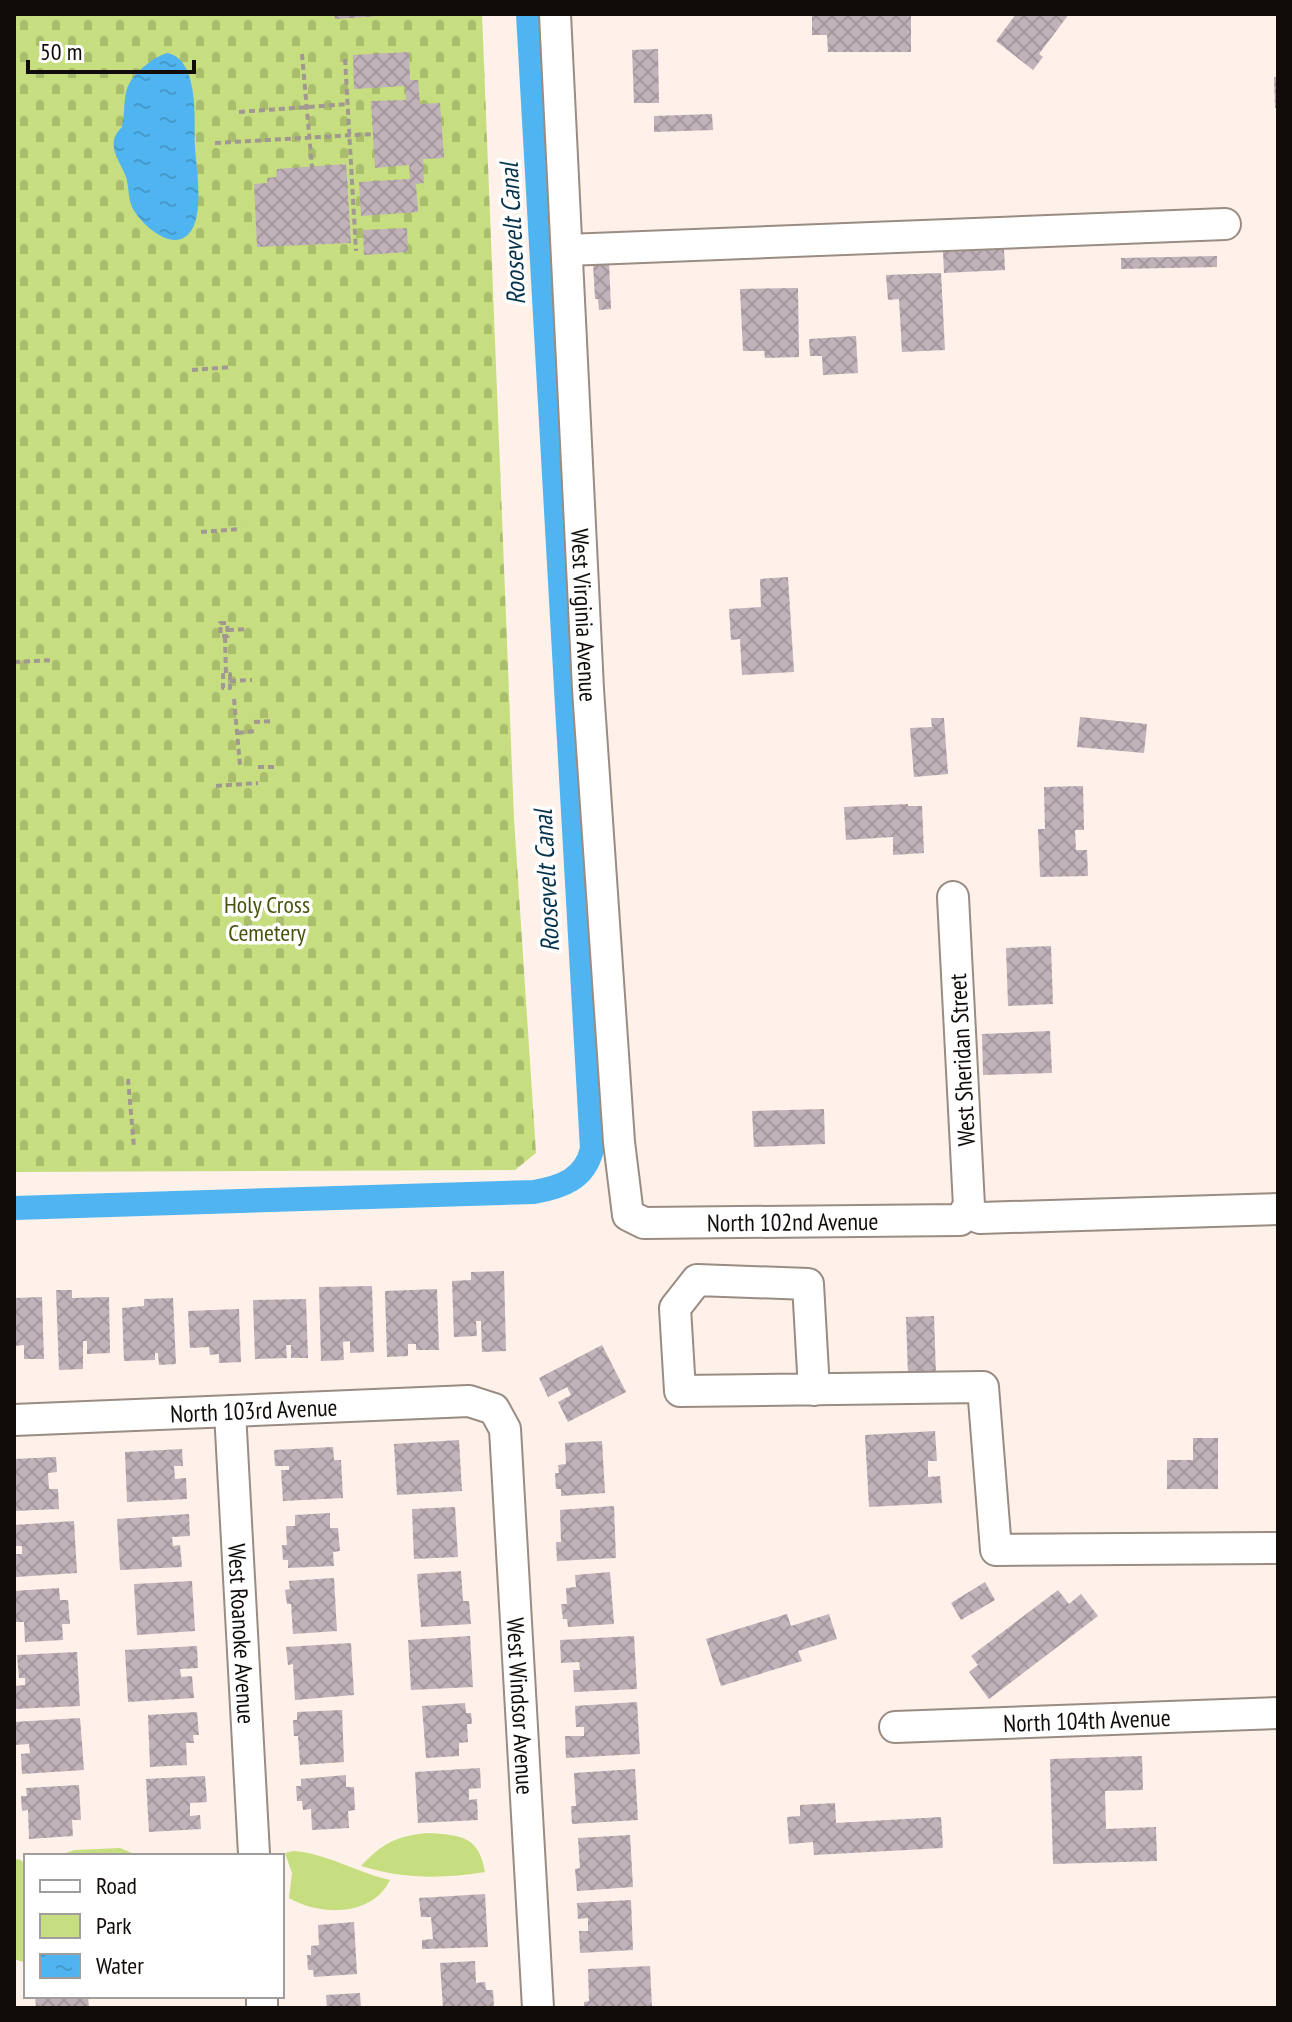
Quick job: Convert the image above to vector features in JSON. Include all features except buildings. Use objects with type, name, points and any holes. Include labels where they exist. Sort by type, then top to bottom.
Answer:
[{"type":"street","name":"West Virginia Avenue","points":[[555,14],[588,689],[619,1142],[628,1215]]},
{"type":"street","points":[[567,250],[1225,224]]},
{"type":"street","name":"West Sheridan Street","points":[[953,897],[969,1206],[962,1216]]},
{"type":"street","name":"North 102nd Avenue","points":[[628,1215],[644,1223],[980,1218],[1278,1209]]},
{"type":"street","points":[[814,1390],[808,1284],[697,1280],[675,1308],[680,1391],[814,1390],[983,1387],[996,1550],[1278,1548]]},
{"type":"street","name":"North 103rd Avenue","points":[[14,1420],[469,1401],[494,1409]]},
{"type":"street","name":"West Windsor Avenue","points":[[494,1409],[505,1429],[538,2008]]},
{"type":"street","name":"West Roanoke Avenue","points":[[230,1412],[255,1854]]},
{"type":"street","name":"North 104th Avenue","points":[[895,1727],[1278,1713]]},
{"type":"path","points":[[302,54],[312,167]]},
{"type":"path","points":[[345,59],[356,251]]},
{"type":"path","points":[[239,112],[349,104]]},
{"type":"path","points":[[215,143],[373,134]]},
{"type":"path","points":[[192,370],[230,367]]},
{"type":"path","points":[[201,532],[241,529]]},
{"type":"path","points":[[225,636],[221,636],[220,623],[227,623],[223,688],[230,688],[230,674],[226,675]]},
{"type":"path","points":[[228,630],[248,629]]},
{"type":"path","points":[[14,662],[53,660]]},
{"type":"path","points":[[230,681],[252,680]]},
{"type":"path","points":[[234,699],[240,765]]},
{"type":"path","points":[[254,722],[273,721]]},
{"type":"path","points":[[238,733],[255,731]]},
{"type":"path","points":[[258,767],[276,767]]},
{"type":"path","points":[[216,786],[258,783]]},
{"type":"path","points":[[128,1079],[134,1147]]},
{"type":"green space","name":"Holy Cross Cemetery","points":[[14,14],[482,14],[514,819],[536,1153],[515,1170],[14,1172]]},
{"type":"green space","points":[[428,1833],[459,1837],[473,1844],[485,1872],[423,1876],[361,1866],[391,1842]]},
{"type":"green space","points":[[120,1848],[134,1854],[62,1854],[75,1850]]},
{"type":"green space","points":[[293,1851],[318,1855],[390,1880],[382,1892],[358,1907],[344,1910],[315,1908],[289,1898],[292,1873],[285,1853]]},
{"type":"green space","points":[[15,1860],[24,1863],[24,1962],[14,1959]]},
{"type":"water","points":[[167,53],[178,58],[190,79],[198,183],[195,224],[189,233],[174,240],[159,235],[135,213],[114,146],[122,127],[129,84],[145,65]]},
{"type":"waterway","name":"Roosevelt Canal","points":[[14,1208],[534,1192],[571,1180],[589,1159],[592,1149],[528,14]]}]
